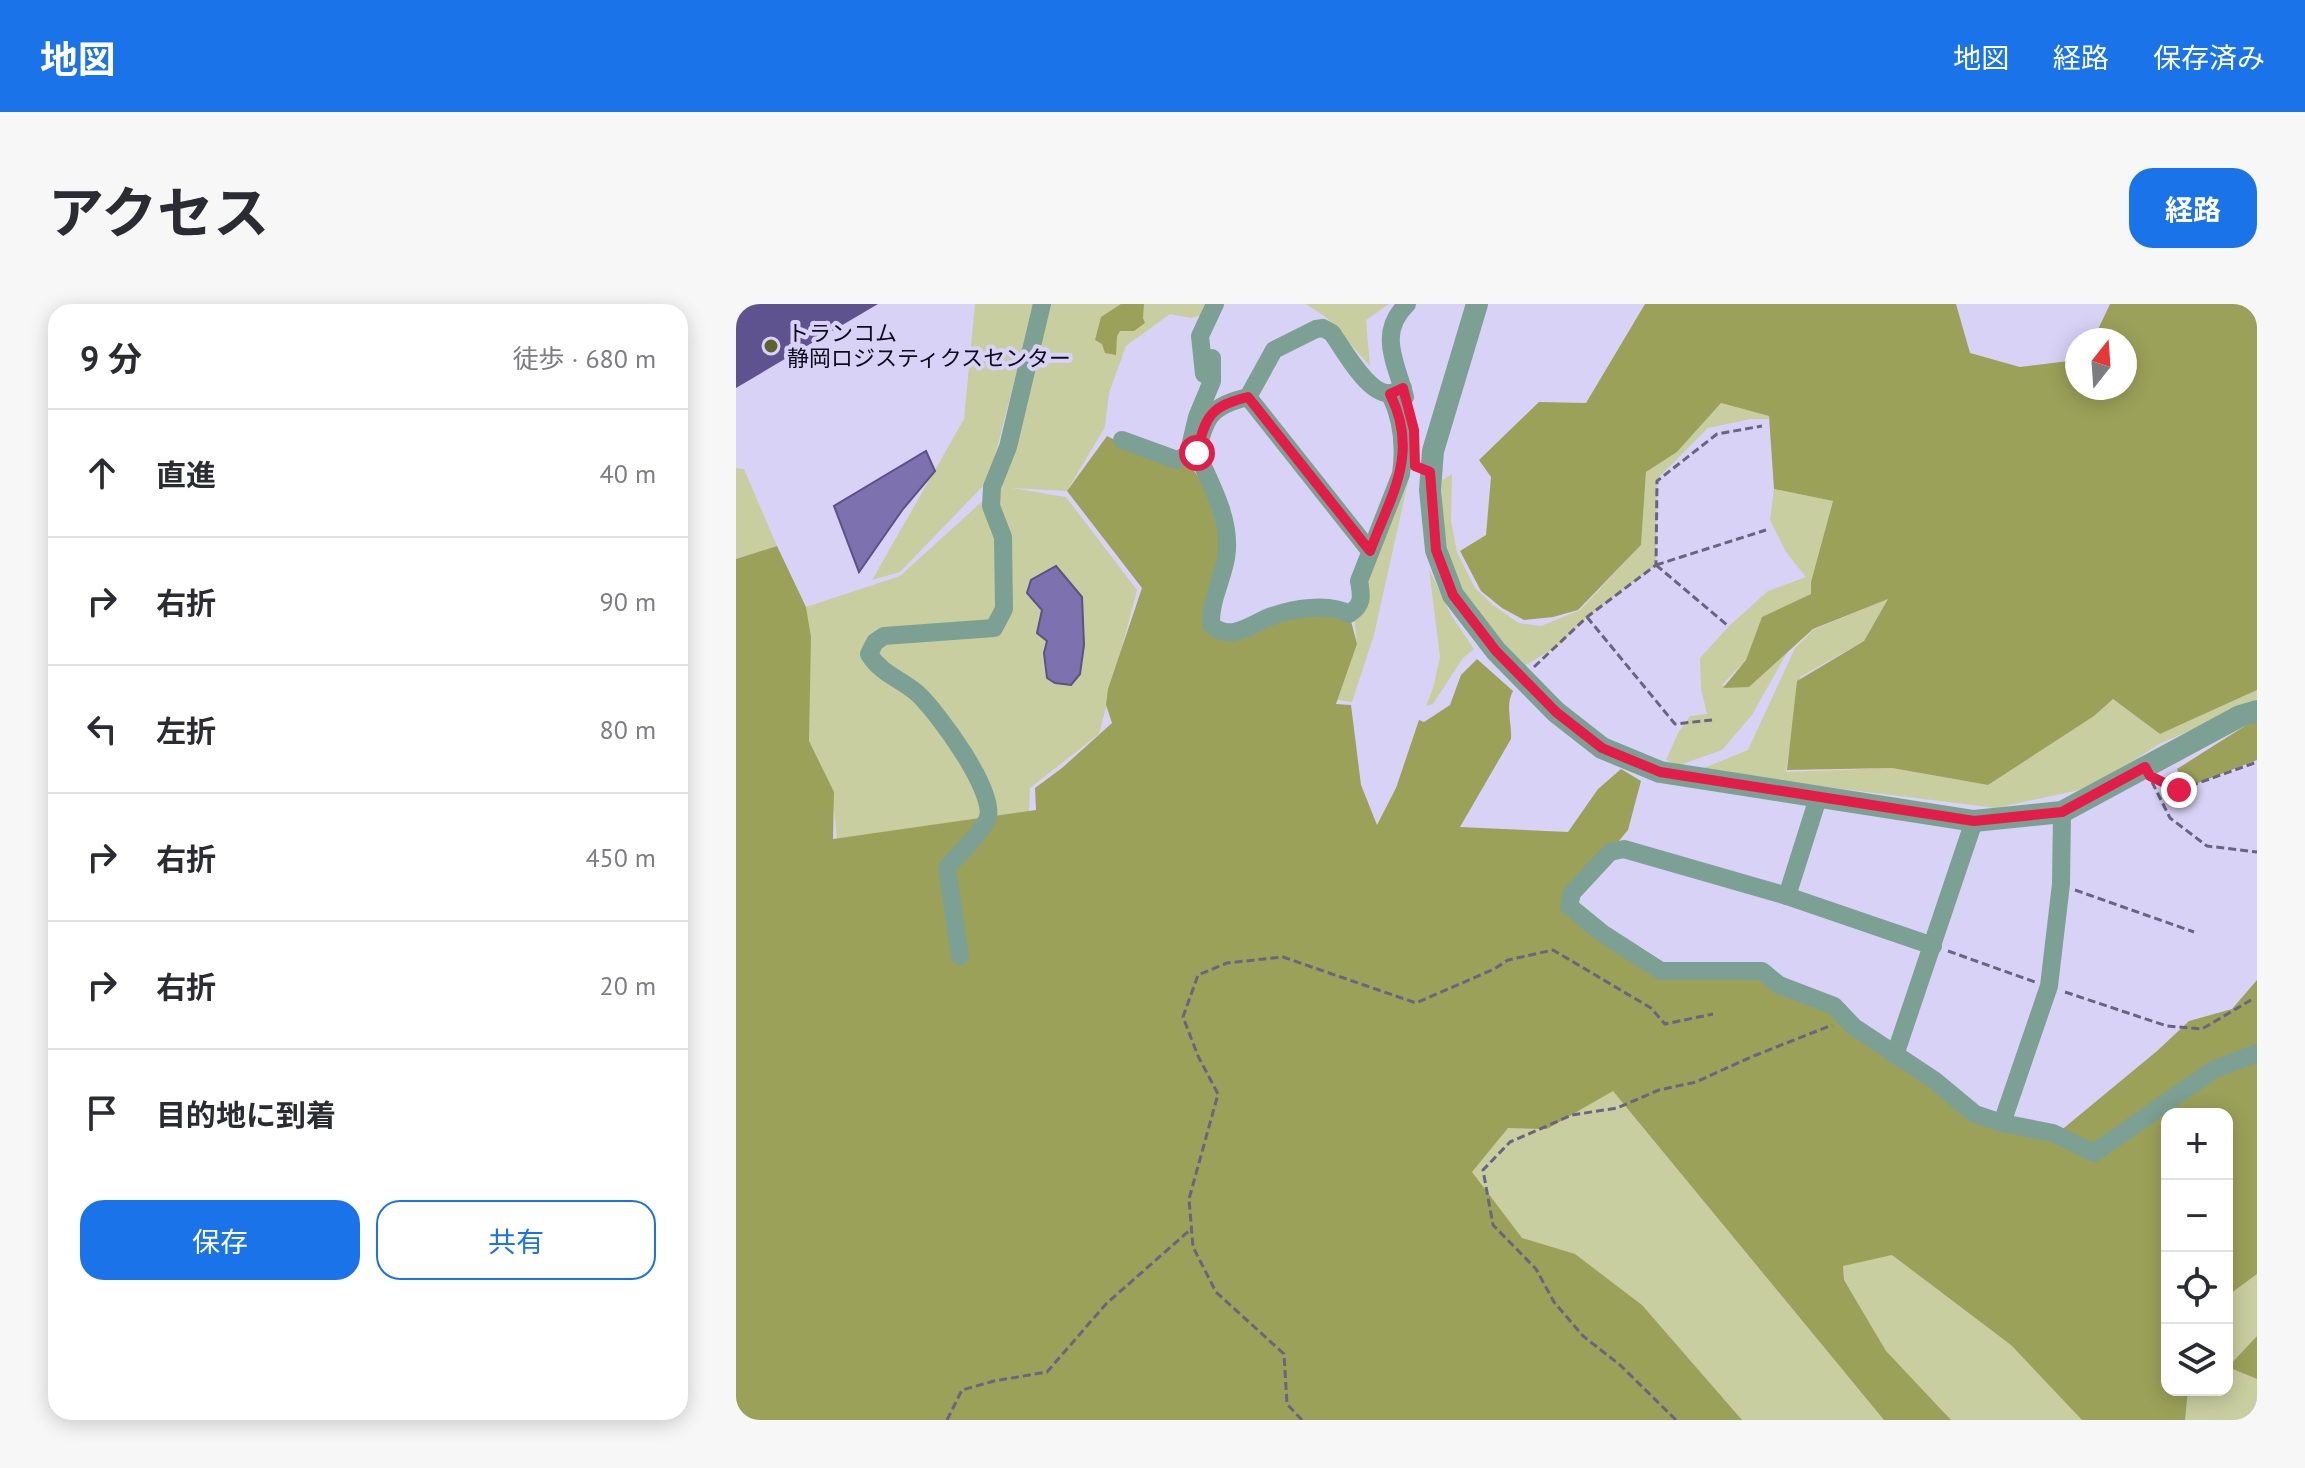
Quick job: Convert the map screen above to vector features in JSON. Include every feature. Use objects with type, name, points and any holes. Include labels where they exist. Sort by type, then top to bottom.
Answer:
[{"type":"street","points":[[960,956],[947,868],[988,819],[989,801],[972,766],[936,715],[918,694],[881,670],[869,654],[875,642],[884,636],[994,628],[1004,609],[1003,537],[991,506],[992,487],[1008,447],[1042,304]]},
{"type":"street","points":[[1206,396],[1200,336],[1215,304]]},
{"type":"street","points":[[1212,358],[1212,381],[1194,427],[1194,448],[1226,528],[1227,556],[1211,608],[1211,625],[1224,632],[1243,631],[1270,617],[1324,606],[1349,614],[1358,608],[1363,597],[1359,581],[1401,474],[1404,455],[1390,329],[1407,304]]},
{"type":"street","points":[[1477,304],[1439,428],[1430,472],[1436,550],[1453,595],[1496,651],[1556,712],[1602,748],[1660,772],[1974,821],[2062,812],[2240,716],[2257,711]]},
{"type":"street","points":[[1122,440],[1177,460],[1188,455],[1204,424],[1218,406],[1248,397],[1274,350],[1316,329],[1323,328],[1332,333],[1368,384],[1379,391],[1396,391]]},
{"type":"street","points":[[1396,391],[1414,430],[1415,466],[1430,472]]},
{"type":"street","points":[[1248,397],[1370,551]]},
{"type":"street","points":[[1787,896],[1818,798]]},
{"type":"street","points":[[2002,1123],[2049,986],[2061,884],[2062,812]]},
{"type":"street","points":[[1895,1055],[1974,821]]},
{"type":"street","points":[[1933,946],[1787,896],[1624,849],[1610,852],[1572,893],[1569,906],[1602,933],[1661,971],[1762,971],[1779,985],[1834,1006],[1854,1027],[1934,1080],[1975,1114],[2053,1133],[2094,1153],[2213,1070],[2257,1053]]},
{"type":"path","points":[[1656,565],[1657,481],[1717,434],[1762,426]]},
{"type":"path","points":[[1522,677],[1587,617],[1656,565],[1766,530]]},
{"type":"path","points":[[1656,565],[1727,625]]},
{"type":"path","points":[[1587,617],[1675,724],[1712,720]]},
{"type":"path","points":[[2257,762],[2179,790],[2150,776],[2170,818],[2207,846],[2257,852]]},
{"type":"path","points":[[2061,884],[2194,932]]},
{"type":"path","points":[[1933,946],[2167,1026],[2202,1029],[2251,1000]]},
{"type":"path","points":[[1302,1420],[1287,1404],[1284,1354],[1216,1292],[1193,1247],[1189,1199],[1218,1094],[1198,1056],[1183,1017],[1198,975],[1227,963],[1283,957],[1416,1003],[1508,960],[1553,950],[1651,1008],[1665,1024],[1713,1014]]},
{"type":"path","points":[[1676,1420],[1620,1365],[1583,1336],[1554,1302],[1536,1269],[1493,1225],[1483,1170],[1510,1142],[1572,1115],[1617,1108],[1659,1090],[1696,1082],[1833,1025]]},
{"type":"path","points":[[947,1420],[962,1390],[1047,1372],[1106,1304],[1192,1229]]},
{"type":"green space","points":[[975,304],[1034,304],[989,480],[900,572],[872,580],[964,419]]},
{"type":"green space","points":[[1042,304],[1215,304],[1209,313],[1191,318],[1170,314],[1126,346],[1109,393],[1105,427],[1067,491],[1012,488],[1066,497],[1137,590],[1099,734],[1030,788],[1029,811],[837,839],[833,798],[809,741],[806,607],[900,576],[999,486]]},
{"type":"green space","points":[[1121,304],[1144,304],[1145,323],[1134,331],[1120,331],[1116,355],[1105,353],[1102,344],[1095,340],[1101,317]]},
{"type":"green space","points":[[1306,304],[1389,304],[1366,320],[1370,366],[1327,318]]},
{"type":"green space","points":[[1645,304],[1956,304],[1970,353],[2020,367],[2065,361],[2065,400],[2137,400],[2137,328],[2099,328],[2110,304],[2257,304],[2257,690],[2160,734],[2113,699],[2094,716],[1988,785],[1892,768],[1787,770],[1797,681],[1864,641],[1888,599],[1813,629],[1749,687],[1723,688],[1746,660],[1762,617],[1811,594],[1811,582],[1833,501],[1774,489],[1769,416],[1721,403],[1677,452],[1646,472],[1641,545],[1578,610],[1524,620],[1481,591],[1460,551],[1486,535],[1491,477],[1479,460],[1539,402],[1586,403]]},
{"type":"green space","points":[[1404,394],[1414,430],[1414,455],[1374,635],[1352,702],[1337,700],[1357,644],[1354,615],[1365,591],[1401,474]]},
{"type":"green space","points":[[1721,403],[1769,416],[1769,419],[1751,419],[1708,428],[1657,479],[1656,565],[1587,617],[1558,646],[1526,665],[1480,618],[1460,587],[1447,543],[1441,481],[1452,474],[1451,521],[1457,552],[1475,588],[1519,623],[1541,626],[1580,610],[1641,545],[1646,472],[1677,452]]},
{"type":"green space","points":[[1107,436],[1159,462],[1191,467],[1206,487],[1223,549],[1208,597],[1224,632],[1304,610],[1351,621],[1357,644],[1336,704],[1351,705],[1361,785],[1377,825],[1396,788],[1419,720],[1424,722],[1450,705],[1461,675],[1477,659],[1513,691],[1509,708],[1511,739],[1460,827],[1568,832],[1598,789],[1621,769],[1641,781],[1628,830],[1566,904],[1661,971],[1759,974],[1831,1009],[1977,1119],[2053,1137],[2189,1021],[2232,1009],[2257,980],[2257,1274],[2233,1292],[2233,1108],[2161,1108],[2161,1396],[2187,1396],[2185,1420],[2082,1420],[2011,1345],[1892,1255],[1843,1266],[1844,1280],[1886,1351],[1951,1420],[1884,1420],[1613,1091],[1547,1129],[1508,1128],[1472,1172],[1522,1238],[1575,1254],[1642,1305],[1742,1420],[736,1420],[736,559],[777,546],[806,607],[811,637],[809,741],[834,792],[833,839],[1036,810],[1035,788],[1112,723],[1106,705],[1108,689],[1142,588],[1067,491]]},
{"type":"green space","points":[[736,468],[744,469],[777,546],[736,559]]},
{"type":"green space","points":[[1774,489],[1833,501],[1811,582],[1811,594],[1762,619],[1746,660],[1722,685],[1749,687],[1788,651],[1752,715],[1722,750],[1680,765],[1666,760],[1690,716],[1707,714],[1701,689],[1700,658],[1729,626],[1768,591],[1806,577],[1786,552],[1770,520]]},
{"type":"green space","points":[[1429,569],[1451,615],[1474,649],[1463,658],[1433,704],[1426,706],[1440,657]]},
{"type":"green space","points":[[1889,598],[1864,641],[1800,677],[1786,772],[1892,768],[1988,785],[2113,699],[2160,734],[2257,690],[2257,699],[2159,744],[2093,787],[1996,808],[1696,771],[1748,750],[1795,648],[1813,630]]},
{"type":"green space","points":[[2257,714],[2257,760],[2185,788],[2177,769],[2251,722]]},
{"type":"green space","points":[[1634,1062],[1956,1234],[2161,1386],[2161,1396],[2233,1396],[2233,1235],[2257,1234],[2257,1420],[1628,1420],[1386,1155]]},
{"type":"green space","points":[[2257,1336],[2257,1379],[2233,1369],[2233,1362]]},
{"type":"shaded area","points":[[926,451],[935,471],[903,509],[859,572],[834,506]]},
{"type":"shaded area","points":[[1056,566],[1082,597],[1084,645],[1080,674],[1071,685],[1055,683],[1047,678],[1044,653],[1047,641],[1037,633],[1042,610],[1027,593],[1031,580]]},
{"type":"building","name":"トランコム 静岡ロジスティクスセンター","points":[[736,304],[878,304],[736,388]]},
{"type":"place","name":"トランコム 静岡ロジスティクスセンター","points":[[771,346]]},
{"type":"route","points":[[1197,453],[1204,424],[1218,406],[1248,397],[1370,551],[1401,474],[1404,455],[1402,434],[1390,394],[1403,388],[1414,430],[1415,466],[1430,472],[1436,550],[1453,595],[1496,651],[1556,712],[1602,748],[1660,772],[1974,821],[2062,812],[2145,767],[2150,776],[2179,790]]}]
